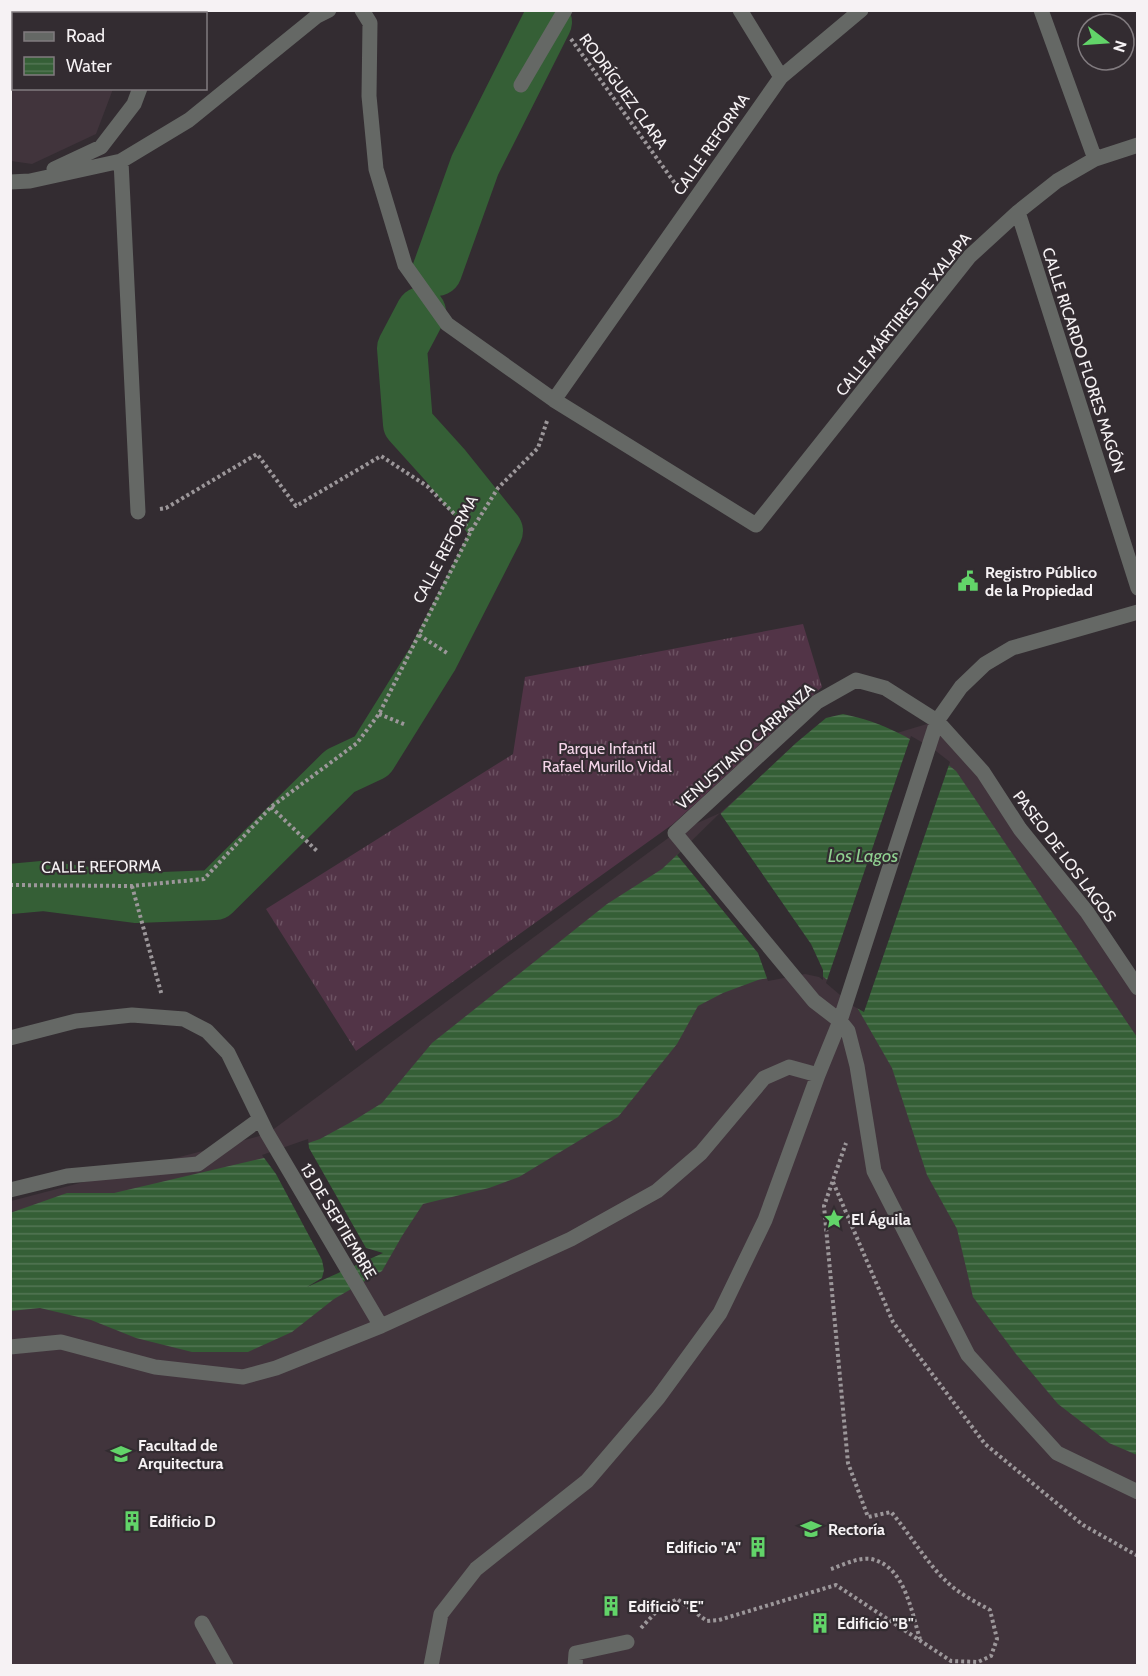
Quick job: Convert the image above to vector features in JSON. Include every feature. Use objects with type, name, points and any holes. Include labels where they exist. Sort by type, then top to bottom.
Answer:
[{"type":"street","points":[[10,183],[30,181],[121,161],[189,120],[317,16],[329,10]]},
{"type":"street","points":[[362,10],[370,23],[369,96],[376,169],[405,265],[447,324],[554,400]]},
{"type":"street","points":[[740,10],[781,77]]},
{"type":"street","name":"CALLE REFORMA","points":[[554,400],[781,77],[861,10]]},
{"type":"street","points":[[1041,10],[1095,159]]},
{"type":"street","points":[[521,85],[562,16]]},
{"type":"street","points":[[30,181],[101,147],[134,104],[139,90]]},
{"type":"street","name":"CALLE MÁRTIRES DE XALAPA","points":[[554,400],[756,525],[969,257],[1018,212],[1057,181],[1095,159],[1137,145]]},
{"type":"street","points":[[121,161],[138,512]]},
{"type":"street","name":"CALLE RICARDO FLORES MAGÓN","points":[[1018,212],[1137,588]]},
{"type":"street","points":[[431,1665],[441,1614],[476,1569],[587,1481],[658,1398],[720,1313],[765,1220],[840,1021],[937,721],[961,687],[985,664],[1012,648],[1137,612]]},
{"type":"street","name":"VENUSTIANO CARRANZA","points":[[840,1021],[814,1001],[679,838],[817,702],[856,680],[885,688],[937,721]]},
{"type":"street","name":"PASEO DE LOS LAGOS","points":[[937,721],[983,772],[1020,829],[1087,912],[1137,987]]},
{"type":"street","name":"13 DE SEPTIEMBRE","points":[[10,1038],[76,1021],[132,1015],[184,1019],[207,1031],[228,1053],[263,1126],[381,1326]]},
{"type":"street","points":[[840,1021],[848,1031],[857,1066],[874,1171],[968,1355],[1057,1453],[1137,1491]]},
{"type":"street","points":[[10,1347],[61,1342],[155,1367],[243,1377],[276,1368],[381,1326],[571,1239],[657,1191],[701,1153],[764,1078],[789,1067],[818,1075]]},
{"type":"street","points":[[10,1190],[67,1176],[198,1164],[263,1126]]},
{"type":"street","points":[[201,1623],[226,1665]]},
{"type":"street","points":[[575,1665],[576,1653],[627,1642]]},
{"type":"path","name":"RODRÍGUEZ CLARA","points":[[562,16],[691,205]]},
{"type":"path","name":"CALLE REFORMA","points":[[10,885],[132,886],[204,879],[271,807],[357,743],[379,714],[471,531],[498,489],[538,448],[554,400]]},
{"type":"path","points":[[138,512],[166,508],[257,454],[296,506],[381,456],[427,486],[471,531]]},
{"type":"path","points":[[419,635],[447,653]]},
{"type":"path","points":[[379,714],[406,725]]},
{"type":"path","points":[[271,807],[317,851]]},
{"type":"path","points":[[132,886],[167,1017]]},
{"type":"path","points":[[627,1642],[656,1612],[677,1599],[707,1621],[719,1620],[836,1585],[951,1661],[978,1662],[991,1656],[997,1639],[990,1610],[956,1590],[929,1562],[908,1531],[891,1512],[868,1517],[848,1463],[824,1206],[848,1138]]},
{"type":"path","points":[[833,1181],[893,1322],[986,1444],[1083,1525],[1137,1556]]},
{"type":"path","points":[[831,1569],[855,1560],[870,1559],[884,1564],[899,1578],[920,1640]]},
{"type":"shaded area","points":[[10,11],[144,11],[12,12],[12,90],[113,90],[96,134],[32,164],[11,161]]},
{"type":"shaded area","points":[[937,721],[1137,989],[1137,1665],[11,1666],[11,1201],[267,1134],[675,833],[720,813],[766,772]]},
{"type":"green space","name":"Parque Infantil Rafael Murillo Vidal","points":[[803,624],[822,687],[673,824],[356,1051],[266,909],[513,754],[525,677]]},
{"type":"water","name":"Los Lagos","points":[[843,714],[903,735],[956,771],[1137,1037],[1137,1455],[1109,1443],[1058,1404],[973,1297],[957,1229],[927,1175],[892,1068],[854,1002],[820,974],[805,971],[758,980],[723,993],[698,1006],[677,1044],[618,1117],[519,1177],[489,1188],[423,1204],[382,1271],[334,1299],[292,1332],[248,1352],[192,1352],[136,1338],[91,1320],[40,1308],[11,1311],[10,1213],[67,1193],[114,1193],[264,1158],[320,1139],[353,1121],[382,1103],[432,1043],[607,904],[662,869],[796,743],[826,718]]},
{"type":"pier","points":[[911,736],[950,762],[864,1012],[853,1006],[826,983]]},
{"type":"pier","points":[[720,813],[811,944],[823,970],[823,980],[805,974],[768,981],[758,953],[677,855]]},
{"type":"pier","points":[[308,1139],[309,1148],[366,1248],[383,1253],[307,1287],[322,1278],[324,1270],[322,1260],[276,1174],[262,1155]]},
{"type":"waterway","points":[[437,271],[475,165],[547,22]]},
{"type":"waterway","points":[[10,889],[43,886],[136,898],[215,895],[340,771],[372,756],[433,658],[498,531],[445,465],[408,424],[402,348],[421,312]]},
{"type":"place","name":"Registro Público de la Propiedad","points":[[968,581]]},
{"type":"place","name":"El Águila","points":[[834,1219]]},
{"type":"place","name":"Facultad de Arquitectura","points":[[121,1454]]},
{"type":"place","name":"Edificio D","points":[[132,1521]]},
{"type":"place","name":"Rectoría","points":[[811,1529]]},
{"type":"place","name":"Edificio \"A\"","points":[[758,1547]]},
{"type":"place","name":"Edificio \"E\"","points":[[611,1606]]},
{"type":"place","name":"Edificio \"B\"","points":[[820,1623]]}]
